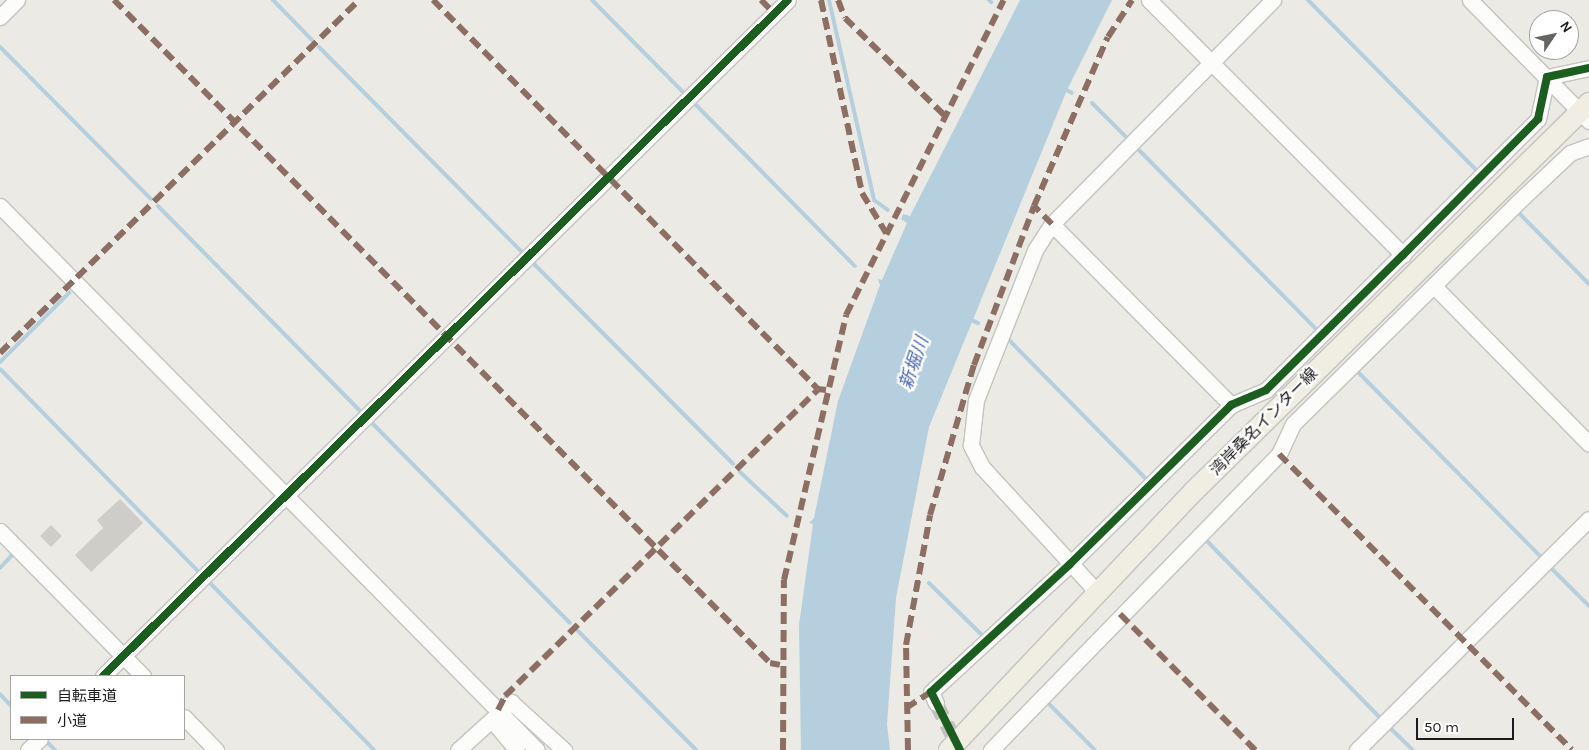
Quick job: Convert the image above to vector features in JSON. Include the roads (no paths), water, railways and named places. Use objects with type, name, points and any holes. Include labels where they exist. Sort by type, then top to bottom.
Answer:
[{"type":"main road","name":"湾岸桑名インター線","points":[[949,750],[1097,592],[1586,112]]},
{"type":"street","points":[[0,17],[17,0]]},
{"type":"street","points":[[104,675],[288,497],[788,0]]},
{"type":"street","points":[[1149,0],[1211,60],[1403,255]]},
{"type":"street","points":[[1097,592],[1068,565],[982,467],[971,445],[976,400],[1035,250],[1052,224],[1211,60],[1273,0]]},
{"type":"street","points":[[1470,0],[1547,77],[1586,112]]},
{"type":"street","points":[[1547,77],[1589,68]]},
{"type":"street","points":[[936,703],[931,692],[1068,565],[1231,405],[1266,390],[1538,119],[1547,77]]},
{"type":"street","points":[[991,750],[1279,454],[1293,424],[1570,153],[1589,146]]},
{"type":"street","points":[[0,206],[537,750]]},
{"type":"street","points":[[1052,224],[1231,405]]},
{"type":"street","points":[[1434,286],[1589,444]]},
{"type":"street","points":[[1357,750],[1589,519]]},
{"type":"street","points":[[0,531],[142,675]]},
{"type":"street","points":[[458,750],[498,710],[511,702],[564,750]]},
{"type":"street","points":[[498,710],[495,724],[517,750]]},
{"type":"street","points":[[185,718],[216,750]]},
{"type":"street","points":[[28,750],[39,740]]},
{"type":"water","name":"新堀川","points":[[1020,0],[1112,0],[1067,90],[929,427],[896,598],[887,724],[890,750],[801,750],[799,625],[813,524],[809,523],[814,518],[838,401],[880,285],[878,279],[882,280],[907,223],[901,219],[903,214],[910,216]]},
{"type":"waterway","points":[[273,0],[312,40]]},
{"type":"waterway","points":[[592,0],[684,93]]},
{"type":"waterway","points":[[829,0],[874,200],[888,210]]},
{"type":"waterway","points":[[1308,0],[1477,171]]},
{"type":"waterway","points":[[0,47],[151,199]]},
{"type":"waterway","points":[[319,47],[522,252]]},
{"type":"waterway","points":[[1063,88],[1072,93]]},
{"type":"waterway","points":[[1092,103],[1126,137]]},
{"type":"waterway","points":[[696,105],[855,266]]},
{"type":"waterway","points":[[1136,147],[1318,331]]},
{"type":"waterway","points":[[158,206],[361,412]]},
{"type":"waterway","points":[[1517,211],[1589,284]]},
{"type":"waterway","points":[[534,264],[733,464]]},
{"type":"waterway","points":[[0,362],[69,293]]},
{"type":"waterway","points":[[969,319],[978,323]]},
{"type":"waterway","points":[[1009,340],[1147,480]]},
{"type":"waterway","points":[[0,369],[199,572]]},
{"type":"waterway","points":[[1355,369],[1543,559]]},
{"type":"waterway","points":[[372,423],[570,623]]},
{"type":"waterway","points":[[740,472],[787,516]]},
{"type":"waterway","points":[[1204,538],[1381,719]]},
{"type":"waterway","points":[[0,568],[13,554],[10,551]]},
{"type":"waterway","points":[[1550,567],[1589,606]]},
{"type":"waterway","points":[[210,583],[374,750]]},
{"type":"waterway","points":[[929,583],[983,636]]},
{"type":"waterway","points":[[578,631],[696,750]]},
{"type":"waterway","points":[[0,694],[10,705]]},
{"type":"waterway","points":[[1046,701],[1095,750]]},
{"type":"waterway","points":[[1389,727],[1413,750]]},
{"type":"waterway","points":[[48,743],[55,750]]},
{"type":"tunnel","points":[[936,703],[960,750]]}]
